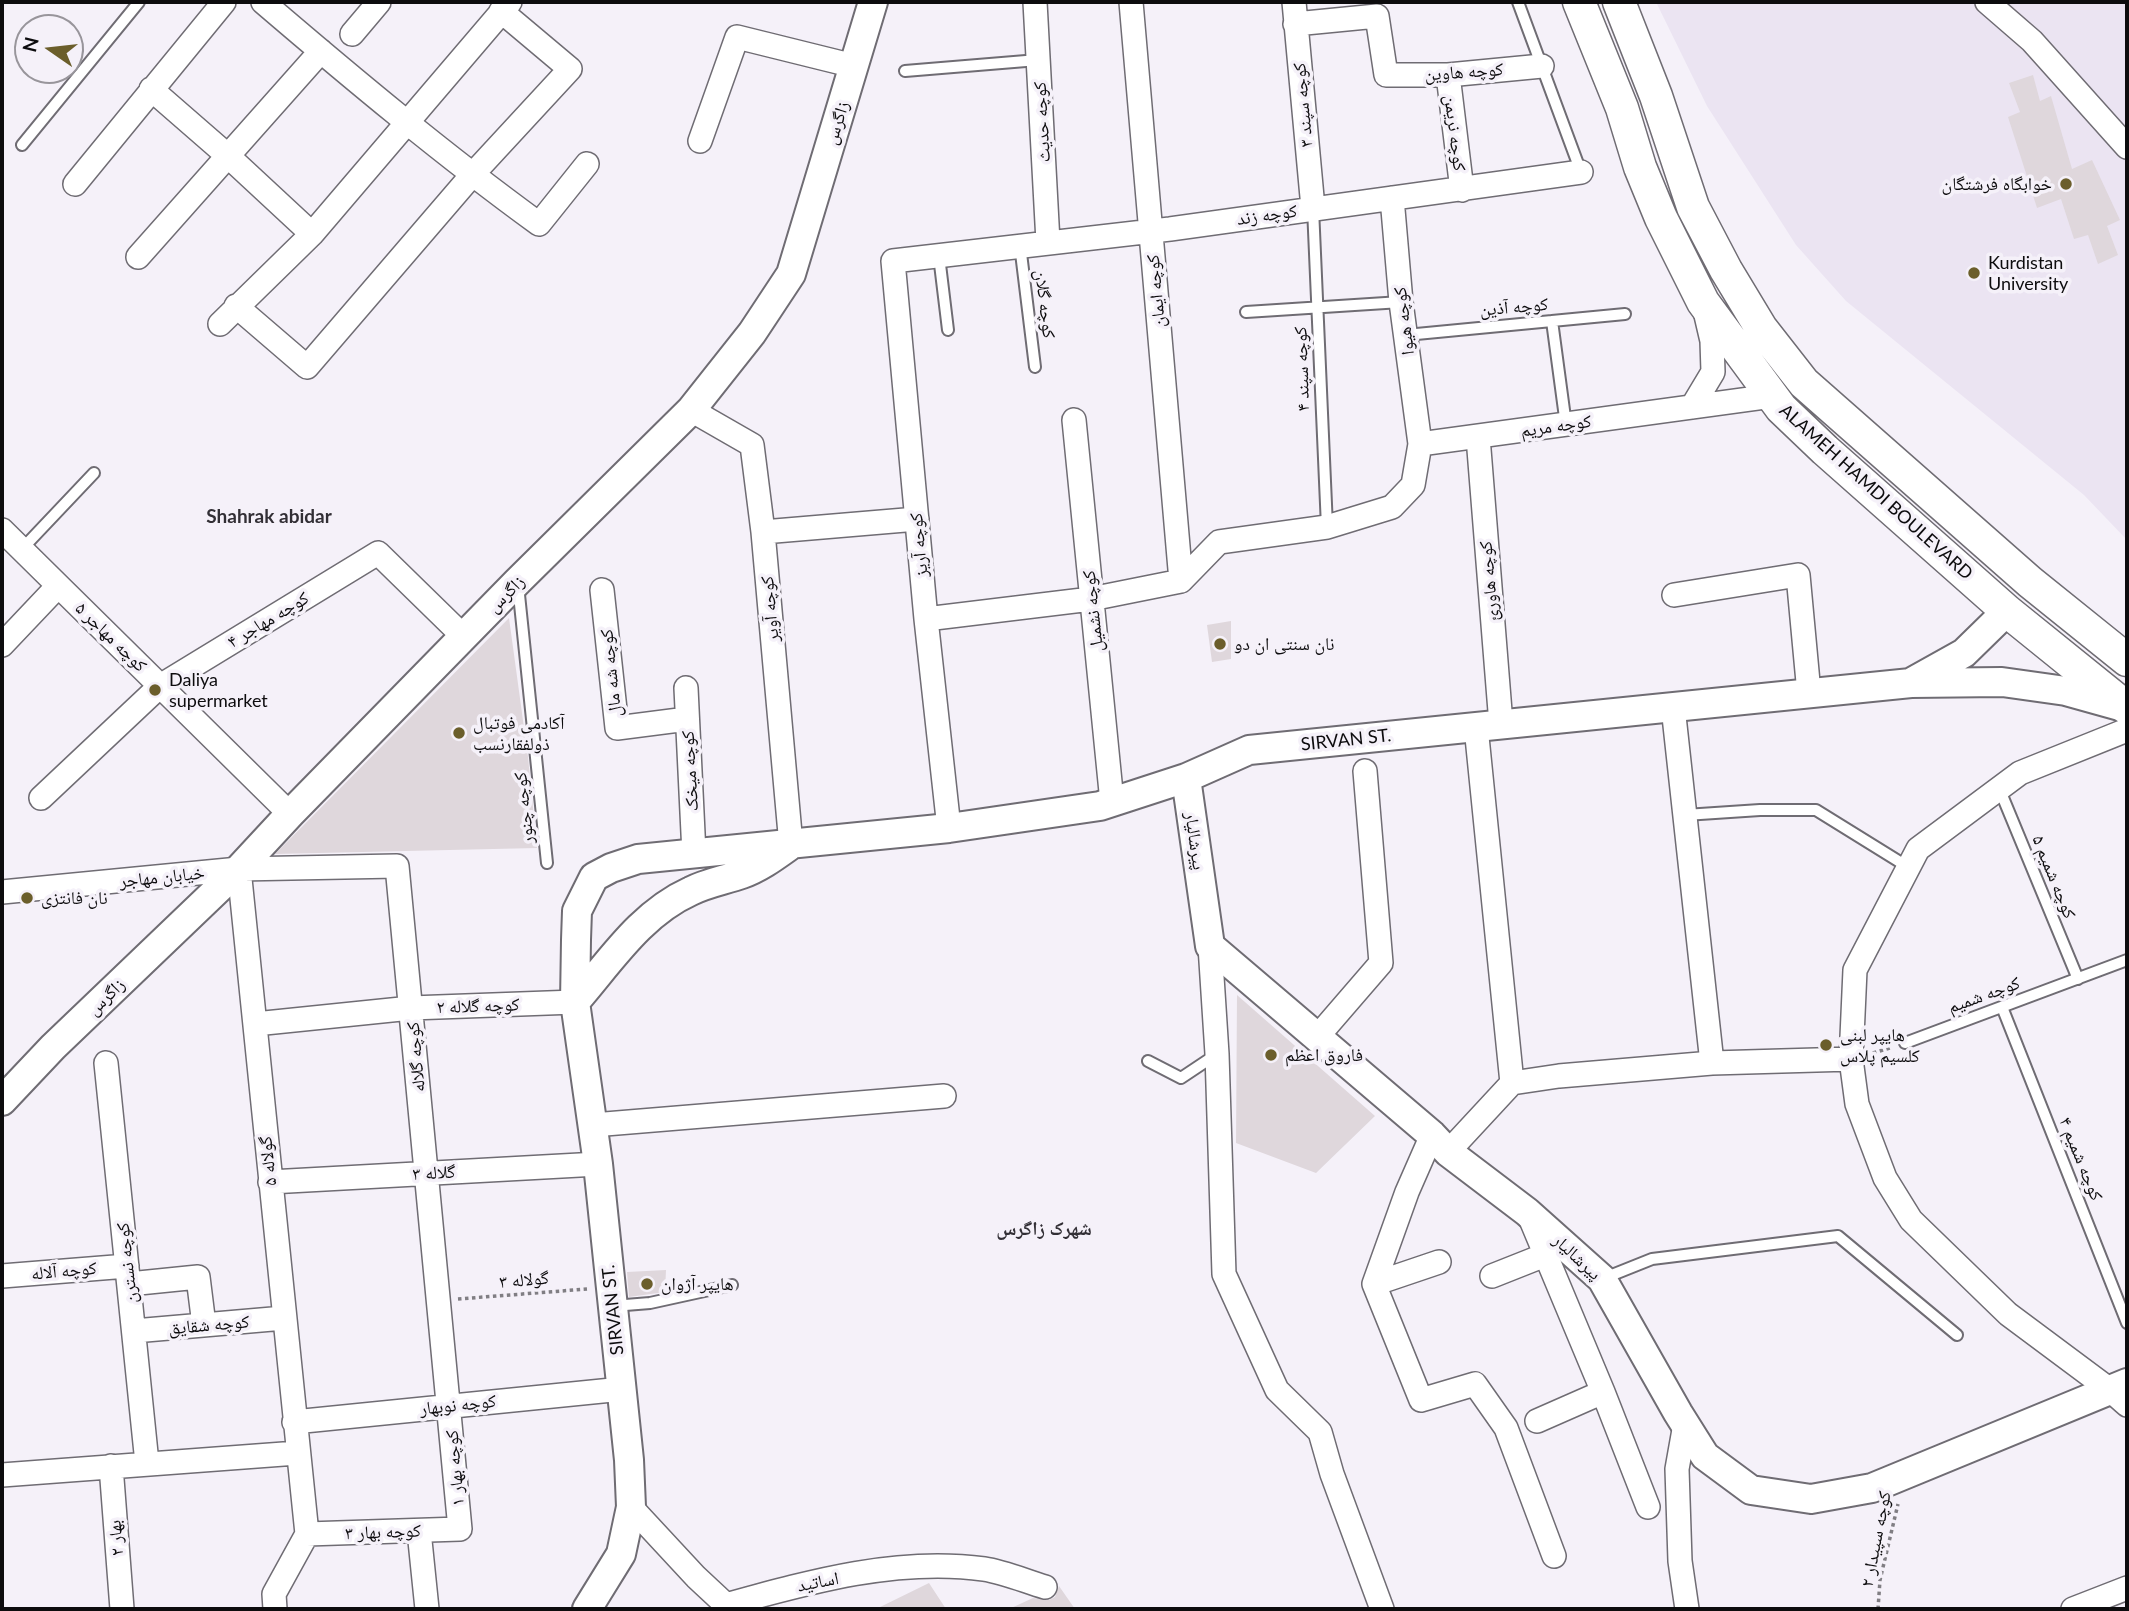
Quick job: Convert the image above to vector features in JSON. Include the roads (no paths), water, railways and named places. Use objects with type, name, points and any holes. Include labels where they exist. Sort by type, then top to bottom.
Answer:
[{"type":"main road","name":"ALAMEH HAMDI BOULEVARD","points":[[1579,2],[1622,108],[1640,167],[1661,218],[1703,302],[1781,408],[2007,611],[2127,708]]},
{"type":"main road","name":"ALAMEH HAMDI BOULEVARD","points":[[1619,2],[1656,96],[1693,207],[1761,328],[1804,383],[2030,582],[2127,660]]},
{"type":"main road","points":[[1622,108],[1656,96]]},
{"type":"street","points":[[75,184],[224,2]]},
{"type":"street","points":[[263,2],[472,175],[540,224],[587,164]]},
{"type":"street","points":[[352,34],[379,2]]},
{"type":"street","name":"زاگرس","points":[[2,1101],[53,1047],[239,869],[517,582],[691,410],[752,334],[791,274],[873,2]]},
{"type":"street","name":"کوچه حدیث","points":[[1035,2],[1048,242]]},
{"type":"street","name":"کوچه ایمان","points":[[1131,2],[1181,581]]},
{"type":"street","points":[[1987,2],[2032,41],[2127,147]]},
{"type":"street","points":[[220,324],[236,306],[312,234],[506,7],[570,69],[472,175],[307,367],[236,306]]},
{"type":"street","name":"کوچه هاوین","points":[[1295,13],[1377,16],[1386,75],[1448,75],[1542,66]]},
{"type":"street","name":"کوچه سپند ۳","points":[[1295,13],[1313,208]]},
{"type":"street","points":[[700,141],[737,37],[854,66]]},
{"type":"street","points":[[138,257],[321,51]]},
{"type":"street","name":"کوچه نریمن","points":[[1448,75],[1462,190]]},
{"type":"street","points":[[151,89],[312,234]]},
{"type":"street","name":"کوچه زند","points":[[894,261],[1152,231],[1581,172]]},
{"type":"street","name":"کوچه هیوا","points":[[1181,581],[1219,542],[1326,527],[1392,507],[1413,485],[1420,444],[1401,302],[1392,198]]},
{"type":"street","name":"کوچه آریز","points":[[894,261],[926,619],[949,828]]},
{"type":"street","points":[[1692,407],[1713,372],[1712,341],[1703,302]]},
{"type":"street","name":"کوچه مریم","points":[[1420,444],[1772,396]]},
{"type":"street","name":"کوچه آویر","points":[[691,410],[752,445],[763,532],[791,845]]},
{"type":"street","name":"کوچه نشمیل","points":[[1074,420],[1112,802]]},
{"type":"street","name":"کوچه هاورئ","points":[[1478,437],[1488,726],[1512,1083]]},
{"type":"street","points":[[763,532],[917,519]]},
{"type":"street","name":"کوچه مهاجر ۵","points":[[2,530],[290,814]]},
{"type":"street","name":"کوچه مهاجر ۴","points":[[41,798],[160,686],[378,552],[464,637]]},
{"type":"street","points":[[1674,595],[1798,575],[1809,693]]},
{"type":"street","points":[[926,619],[1091,599],[1181,581]]},
{"type":"street","points":[[2,645],[58,586]]},
{"type":"street","name":"کوچه شه مال","points":[[602,590],[617,728],[687,719]]},
{"type":"street","points":[[1911,683],[1964,653],[2007,611]]},
{"type":"street","name":"SIRVAN ST.","points":[[587,1609],[621,1554],[631,1507],[622,1390],[598,1164],[575,1002],[577,911],[594,877],[638,859],[949,828],[1100,806],[1186,778],[1249,750],[1911,683],[2002,682],[2066,691],[2127,708]]},
{"type":"street","name":"کوچه میخک","points":[[686,688],[694,854]]},
{"type":"street","points":[[1673,707],[1712,1063]]},
{"type":"street","points":[[2122,1393],[2008,1314],[1911,1220],[1885,1178],[1861,1116],[1851,1059],[1854,970],[1918,849],[2020,773],[2127,730]]},
{"type":"street","points":[[1318,1036],[1381,963],[1365,771]]},
{"type":"street","name":"پیرشالیار","points":[[1186,778],[1210,946],[1440,1143],[1527,1212],[1602,1279],[1705,1456],[1751,1490],[1811,1499],[1872,1488],[2122,1393]]},
{"type":"street","name":"SIRVAN ST.","points":[[575,1002],[627,939],[650,917],[690,891],[743,874],[764,864],[791,845]]},
{"type":"street","name":"کوچه گلاله","points":[[239,869],[397,866],[449,1406]]},
{"type":"street","name":"خیابان مهاجر","points":[[2,892],[239,869]]},
{"type":"street","name":"گولاله ۵","points":[[239,869],[307,1534]]},
{"type":"street","points":[[1210,946],[1217,1054],[1224,1274],[1277,1390],[1320,1432],[1332,1474],[1382,1609]]},
{"type":"street","name":"کوچه گلاله ۲","points":[[255,1024],[411,1008],[575,1002]]},
{"type":"street","points":[[1554,1556],[1506,1428],[1475,1384],[1421,1400],[1374,1284],[1407,1192],[1440,1143],[1512,1083],[1559,1076],[1712,1063],[1851,1059]]},
{"type":"street","name":"کوچه نسترن","points":[[106,1063],[147,1462]]},
{"type":"street","points":[[593,1125],[944,1096]]},
{"type":"street","name":"گلاله ۳","points":[[270,1182],[598,1164]]},
{"type":"street","points":[[1527,1212],[1648,1507]]},
{"type":"street","points":[[1492,1276],[1545,1255]]},
{"type":"street","points":[[1374,1284],[1439,1262]]},
{"type":"street","name":"کوچه آلاله","points":[[2,1276],[198,1277],[204,1325]]},
{"type":"street","name":"کوچه شقایق","points":[[134,1331],[284,1318]]},
{"type":"street","name":"کوچه نوبهار","points":[[294,1422],[622,1390]]},
{"type":"street","points":[[1537,1422],[1603,1392]]},
{"type":"street","name":"کوچه بهار ۱","points":[[449,1406],[460,1530]]},
{"type":"street","points":[[1685,1424],[1677,1469],[1680,1561],[1687,1609]]},
{"type":"street","points":[[2,1475],[147,1462],[298,1453]]},
{"type":"street","name":"بهار ۲","points":[[111,1466],[122,1609]]},
{"type":"street","name":"اساتید","points":[[631,1507],[726,1605],[811,1581],[917,1566],[985,1569],[1045,1587]]},
{"type":"street","name":"کوچه بهار ۳","points":[[307,1534],[460,1530]]},
{"type":"street","points":[[419,1531],[427,1609]]},
{"type":"street","points":[[275,1609],[274,1594],[307,1534]]},
{"type":"street","points":[[2073,1609],[2127,1588]]},
{"type":"lane","points":[[22,145],[139,2]]},
{"type":"lane","points":[[1518,2],[1581,172]]},
{"type":"lane","points":[[905,72],[1040,60]]},
{"type":"lane","name":"کوچه سپند ۴","points":[[1313,208],[1326,527]]},
{"type":"lane","name":"کوچه گلان","points":[[1020,245],[1035,367]]},
{"type":"lane","points":[[939,256],[948,330]]},
{"type":"lane","points":[[1246,312],[1401,302]]},
{"type":"lane","name":"کوچه آذین","points":[[1406,335],[1625,314]]},
{"type":"lane","points":[[1552,321],[1566,425]]},
{"type":"lane","points":[[22,550],[94,473]]},
{"type":"lane","name":"کوچه چنور","points":[[517,582],[547,863]]},
{"type":"lane","name":"کوچه شمیم ۵","points":[[1999,788],[2078,979]]},
{"type":"lane","points":[[1685,815],[1760,810],[1816,810],[1908,867]]},
{"type":"lane","name":"کوچه شمیم","points":[[1905,1043],[2127,960]]},
{"type":"lane","name":"کوچه شمیم ۴","points":[[2002,1007],[2127,1323]]},
{"type":"lane","points":[[1148,1061],[1181,1078],[1217,1054]]},
{"type":"lane","points":[[1602,1279],[1651,1259],[1838,1236],[1957,1335]]},
{"type":"lane","points":[[612,1296],[650,1304],[732,1285]]},
{"type":"place","name":"خوابگاه فرشتگان","points":[[2066,184]]},
{"type":"place","name":"Kurdistan University","points":[[1974,273]]},
{"type":"place","name":"نان سنتی ان دو","points":[[1220,644]]},
{"type":"place","name":"Daliya supermarket","points":[[155,690]]},
{"type":"place","name":"آکادمی فوتبال ذولفقارنسب","points":[[459,733]]},
{"type":"place","name":"نان فانتزی","points":[[27,898]]},
{"type":"place","name":"هایپر لبنی کلسیم پلاس","points":[[1826,1045]]},
{"type":"place","name":"فاروق اعظم","points":[[1271,1055]]},
{"type":"place","name":"هایپر آژوان","points":[[647,1284]]},
{"type":"district","name":"Shahrak abidar","points":[[269,517]]},
{"type":"district","name":"شهرک زاگرس","points":[[1044,1229]]}]
